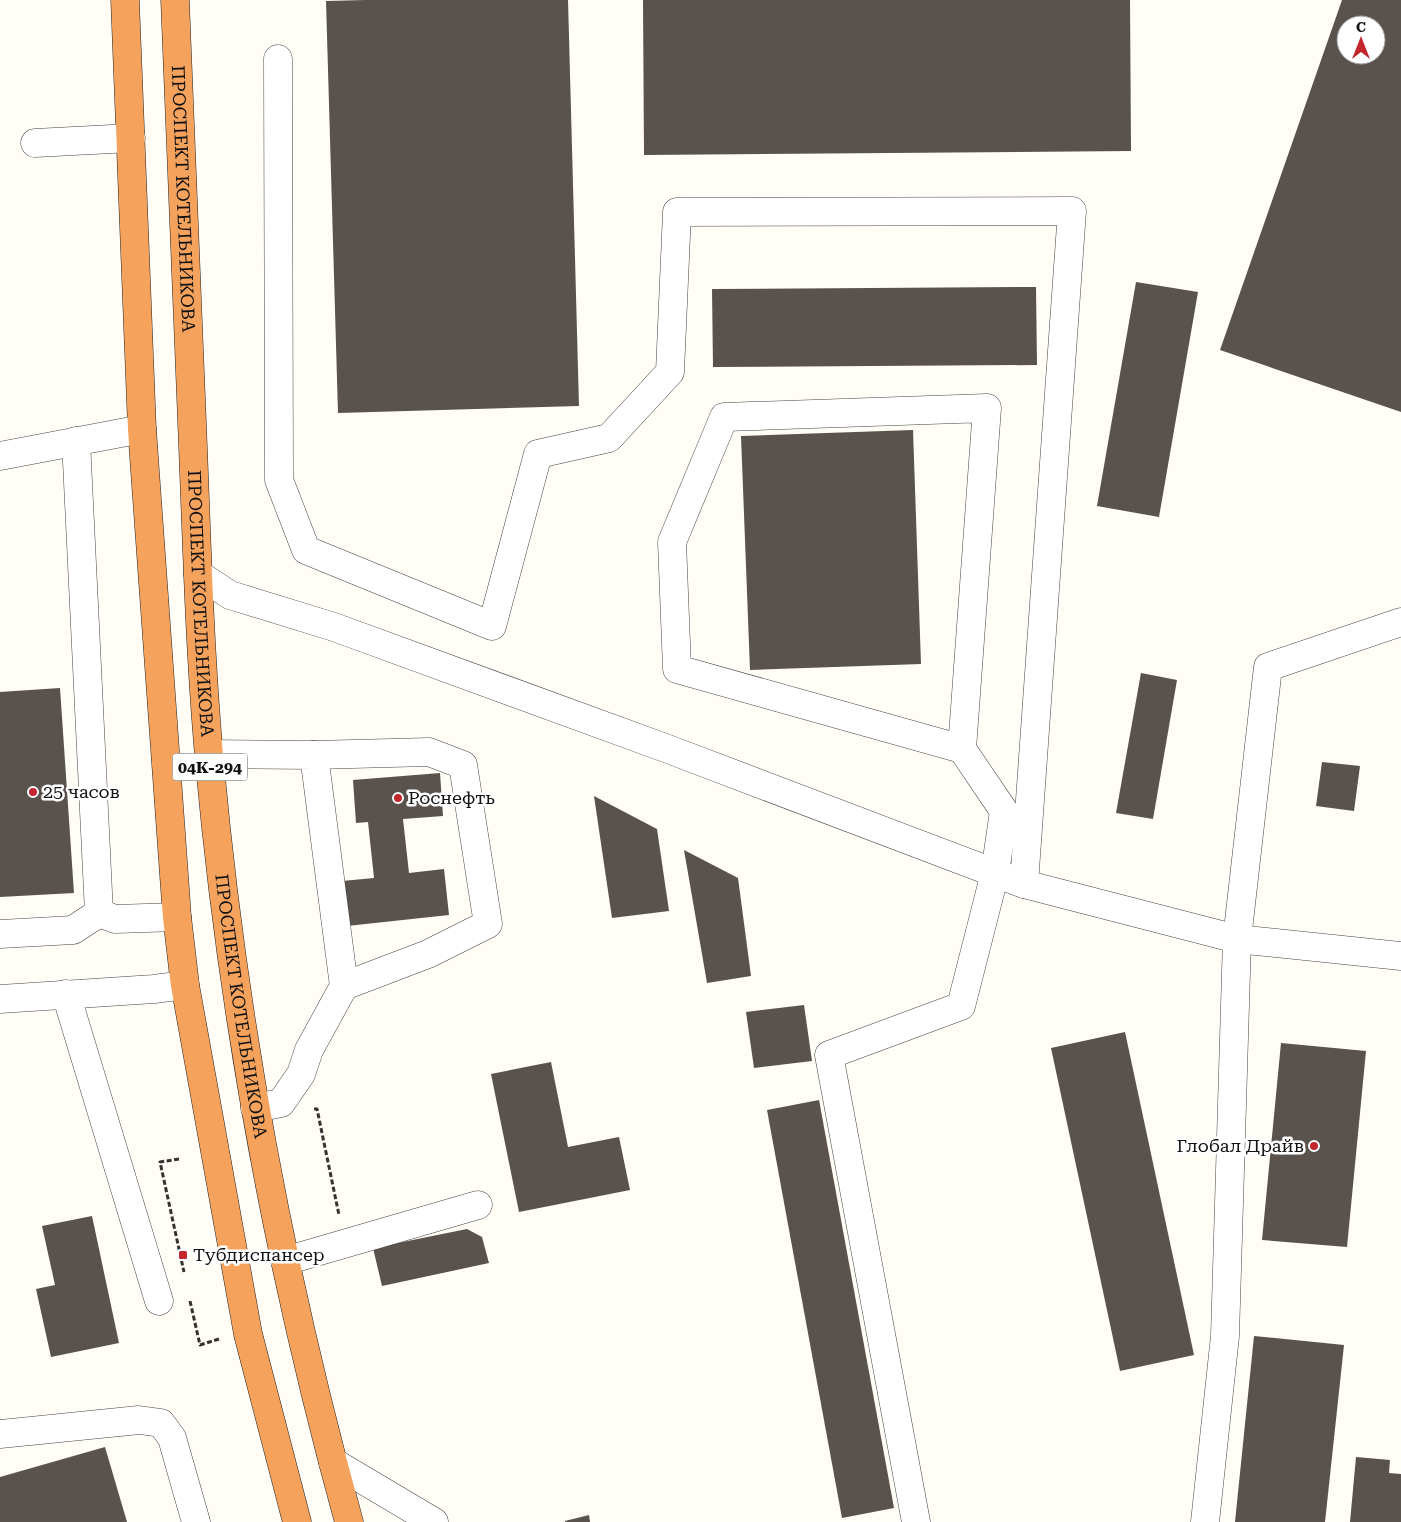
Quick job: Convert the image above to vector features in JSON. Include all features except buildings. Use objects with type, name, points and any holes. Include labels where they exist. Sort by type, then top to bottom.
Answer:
[{"type":"highway","name":"04К-294","points":[[125,0],[142,429],[177,917],[185,985],[248,1334],[297,1522]]},
{"type":"highway","name":"ПРОСПЕКТ КОТЕЛЬНИКОВА","points":[[175,0],[198,574],[209,754],[228,930],[256,1108],[285,1261],[332,1462],[349,1522]]},
{"type":"street","points":[[278,59],[279,480],[306,550],[492,626],[538,454],[609,438],[670,372],[677,212],[1072,211],[1024,884]]},
{"type":"street","points":[[35,143],[131,138]]},
{"type":"street","points":[[916,1522],[829,1054],[961,1006],[995,872],[1004,811],[962,749],[986,408],[724,417],[672,542],[677,669],[962,749]]},
{"type":"street","points":[[0,456],[142,429]]},
{"type":"street","points":[[76,442],[99,913]]},
{"type":"street","points":[[198,574],[230,595],[334,627],[668,749],[1024,884],[1237,938],[1401,956]]},
{"type":"street","points":[[1205,1522],[1225,1336],[1237,938],[1268,667],[1401,622]]},
{"type":"street","points":[[209,754],[314,756],[429,752],[463,765],[488,924],[428,954],[344,986]]},
{"type":"street","points":[[256,1108],[281,1102],[300,1074],[309,1050],[344,986],[314,756]]},
{"type":"street","points":[[99,913],[115,919],[177,917]]},
{"type":"street","points":[[0,934],[73,930],[99,913]]},
{"type":"street","points":[[0,999],[185,985]]},
{"type":"street","points":[[66,994],[159,1301]]},
{"type":"street","points":[[285,1261],[478,1205]]},
{"type":"street","points":[[0,1434],[139,1420],[160,1423],[172,1438],[196,1522]]},
{"type":"street","points":[[332,1462],[434,1522]]},
{"type":"path","points":[[317,1109],[340,1223]]},
{"type":"path","points":[[179,1159],[160,1162],[181,1258]]},
{"type":"path","points":[[200,1345],[219,1339]]},
{"type":"place","name":"25 часов","points":[[33,792]]},
{"type":"place","name":"Роснефть","points":[[398,798]]},
{"type":"place","name":"Глобал Драйв","points":[[1314,1146]]},
{"type":"place","name":"Тубдиспансер","points":[[183,1255]]}]
